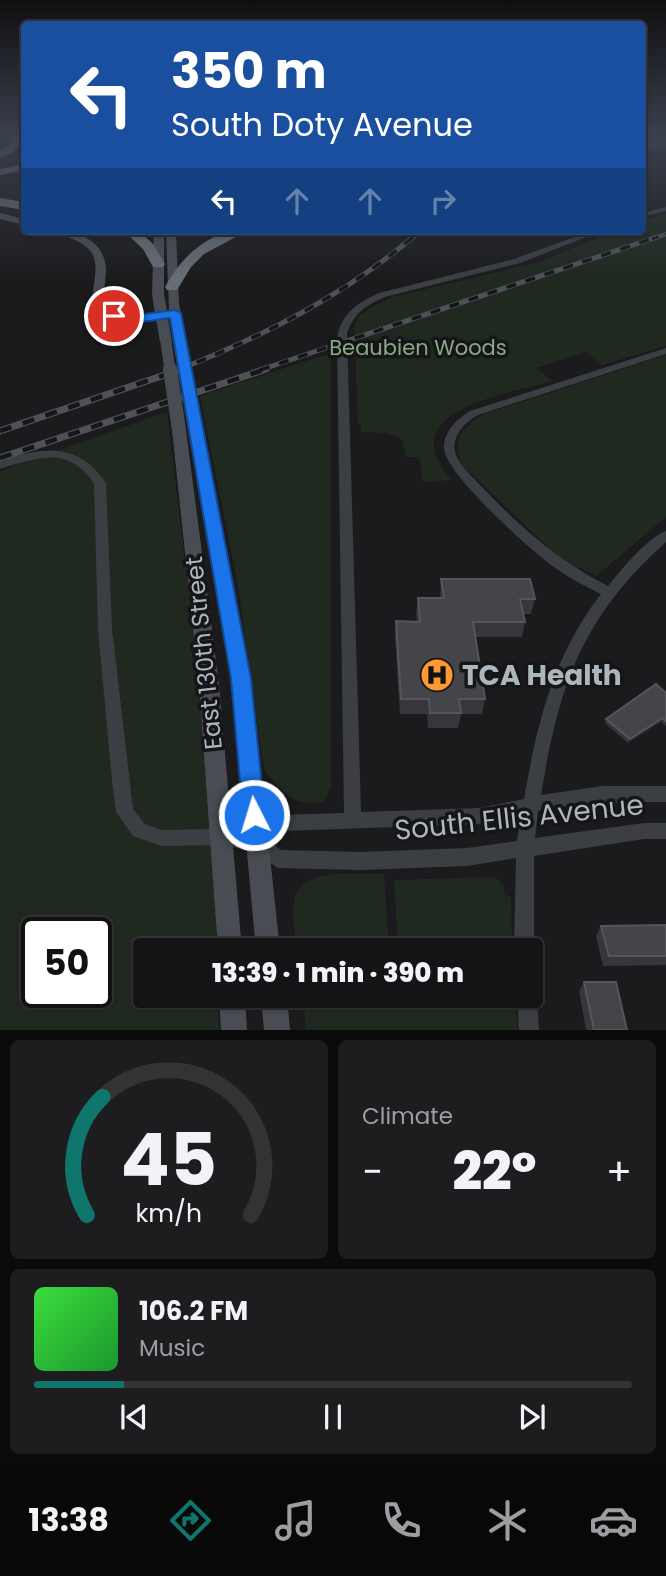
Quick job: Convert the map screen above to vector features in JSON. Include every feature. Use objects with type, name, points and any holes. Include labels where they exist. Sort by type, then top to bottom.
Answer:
[{"type":"highway","points":[[0,201],[21,205]]},
{"type":"highway","points":[[135,235],[148,247],[158,264]]},
{"type":"highway","points":[[172,287],[187,259],[232,235]]},
{"type":"main road","points":[[0,216],[21,221]]},
{"type":"main road","points":[[71,235],[86,242],[97,253],[101,266],[97,301],[101,309],[120,318],[175,313]]},
{"type":"main road","name":"East 130th Street","points":[[159,235],[158,264],[166,342],[188,429],[241,679],[267,938]]},
{"type":"main road","name":"East 130th Street","points":[[172,235],[172,287],[188,429],[229,938]]},
{"type":"main road","points":[[233,1008],[234,1030]]},
{"type":"main road","points":[[275,1008],[277,1030]]},
{"type":"street","points":[[646,214],[666,209]]},
{"type":"street","points":[[353,820],[342,333],[349,316],[357,308],[392,292],[517,261],[587,235]]},
{"type":"street","points":[[609,592],[566,569],[534,544],[454,463],[449,441],[460,420],[474,413],[666,351]]},
{"type":"street","points":[[0,465],[30,455],[57,454],[80,459],[94,472],[100,483],[104,629],[125,812],[139,830],[161,838],[222,837],[257,842]]},
{"type":"street","points":[[524,938],[523,849],[542,743],[556,691],[591,618],[609,592],[644,554],[666,536]]},
{"type":"street","name":"South Ellis Avenue","points":[[666,794],[602,794],[565,798],[479,816],[279,823],[257,842],[278,859],[360,861],[456,858],[644,831],[666,831]]},
{"type":"street","points":[[528,1008],[529,1030]]},
{"type":"green space","name":"Beaubien Woods","points":[[666,214],[666,346],[602,365],[586,352],[536,368],[553,381],[510,392],[462,409],[444,421],[435,437],[436,456],[452,480],[423,482],[419,457],[406,457],[402,439],[386,433],[361,432],[361,424],[358,424],[354,327],[360,315],[392,297],[540,262],[604,235],[646,235],[646,219]]},
{"type":"green space","points":[[331,353],[331,787],[324,802],[313,803],[289,796],[264,769],[237,580],[200,396]]},
{"type":"green space","points":[[666,355],[666,517],[596,576],[565,561],[550,549],[462,465],[458,442],[463,431],[482,415]]},
{"type":"green space","points":[[167,412],[208,752],[216,938],[133,938],[133,1008],[218,1008],[219,1030],[0,1030],[0,471]]},
{"type":"green space","points":[[345,873],[384,874],[388,938],[296,938],[293,907],[298,890],[318,877]]},
{"type":"green space","points":[[495,877],[503,885],[505,895],[511,897],[512,938],[397,938],[394,880]]},
{"type":"green space","points":[[304,1008],[516,1008],[518,1030],[306,1030]]},
{"type":"building","name":"TCA Health","points":[[441,579],[530,579],[535,599],[520,599],[525,622],[473,622],[485,699],[459,699],[461,713],[430,713],[429,699],[401,699],[396,621],[420,622],[418,598],[444,598]]},
{"type":"building","points":[[656,684],[666,693],[666,721],[663,718],[630,739],[606,719]]},
{"type":"building","points":[[666,925],[666,956],[609,956],[601,926]]},
{"type":"building","points":[[584,982],[616,982],[627,1030],[594,1030]]},
{"type":"railway","points":[[652,239],[666,234]]},
{"type":"railway","points":[[411,239],[416,235]]},
{"type":"railway","points":[[178,370],[301,313],[358,278],[413,237]]},
{"type":"railway","points":[[260,370],[657,237]]},
{"type":"railway","points":[[0,431],[182,369]]},
{"type":"railway","points":[[0,458],[266,369]]},
{"type":"place","name":"TCA Health","points":[[437,675]]},
{"type":"route","points":[[114,316],[136,318],[175,313],[241,679],[254,815]]}]
